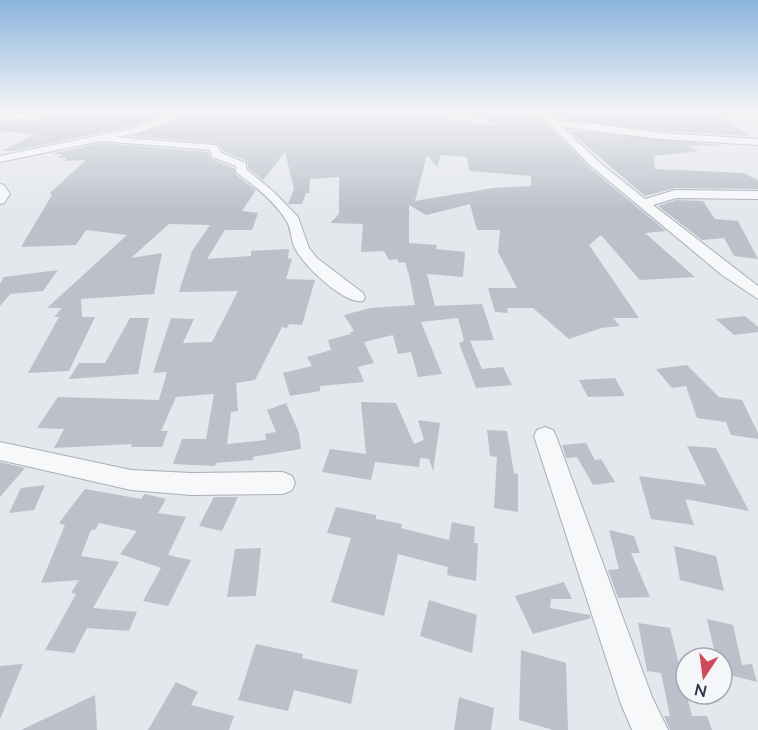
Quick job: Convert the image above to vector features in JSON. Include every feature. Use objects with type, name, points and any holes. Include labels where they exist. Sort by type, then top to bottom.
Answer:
[{"type":"street","points":[[0,159],[73,144]]},
{"type":"street","points":[[166,144],[214,148],[216,155],[242,165],[240,170],[251,176],[274,202],[290,214],[296,226],[297,241],[312,263],[357,297]]},
{"type":"street","points":[[576,144],[595,164],[727,272],[758,294]]},
{"type":"street","points":[[0,188],[4,194],[0,200]]},
{"type":"street","points":[[645,203],[675,194],[758,195]]},
{"type":"street","points":[[545,436],[638,704],[650,730]]},
{"type":"street","points":[[0,451],[130,480],[191,484],[283,483]]},
{"type":"building","points":[[15,144],[47,144],[13,151],[2,151]]},
{"type":"building","points":[[96,144],[208,152],[211,159],[234,168],[235,174],[256,190],[242,211],[258,213],[252,230],[225,230],[207,259],[251,256],[251,251],[289,249],[288,258],[292,259],[286,279],[315,280],[302,325],[289,324],[287,328],[282,327],[255,380],[236,383],[238,411],[231,412],[227,444],[266,440],[265,434],[276,432],[267,410],[286,403],[299,433],[301,449],[253,457],[253,460],[216,463],[215,466],[173,464],[182,439],[206,439],[214,394],[176,397],[161,431],[168,431],[162,447],[131,447],[132,444],[54,448],[64,429],[37,428],[58,397],[159,400],[167,372],[153,373],[171,318],[194,319],[183,343],[212,342],[238,291],[179,292],[192,251],[210,225],[169,224],[131,258],[162,253],[154,294],[81,299],[82,317],[95,317],[69,371],[28,373],[59,317],[54,317],[62,308],[47,308],[127,235],[86,230],[76,245],[21,247],[52,195],[50,193],[86,160],[64,161],[67,158],[58,158],[63,154],[52,154]]},
{"type":"building","points":[[219,144],[567,144],[590,168],[666,231],[645,233],[695,277],[640,280],[601,235],[589,245],[639,318],[613,318],[620,326],[601,328],[569,339],[533,308],[507,308],[508,313],[495,312],[488,288],[517,288],[498,252],[500,230],[477,230],[470,204],[426,215],[409,205],[409,243],[437,245],[436,249],[465,252],[463,277],[427,274],[435,306],[482,304],[494,340],[470,341],[482,369],[503,367],[512,385],[476,388],[459,343],[464,341],[458,318],[421,322],[442,374],[418,377],[411,352],[398,354],[393,335],[364,342],[374,363],[358,367],[364,382],[320,386],[320,391],[290,396],[283,373],[312,366],[307,357],[331,350],[328,340],[351,334],[350,332],[354,331],[344,315],[370,308],[415,305],[409,275],[405,262],[399,263],[397,259],[389,260],[384,251],[361,252],[363,224],[330,223],[339,214],[339,177],[310,179],[309,193],[306,193],[302,204],[288,204],[294,189],[285,152],[263,180],[248,168],[247,161],[223,151]],"holes":[[[427,155],[437,167],[441,155],[467,157],[469,171],[531,176],[531,186],[493,188],[415,201]]]},
{"type":"building","points":[[584,144],[722,145],[687,146],[699,151],[654,156],[655,169],[743,173],[758,180],[758,189],[675,188],[645,196]]},
{"type":"building","points":[[676,200],[703,201],[715,219],[738,221],[758,259],[734,256],[724,238],[702,240],[658,206]]},
{"type":"building","points":[[58,270],[43,291],[10,294],[0,306],[0,284],[4,277]]},
{"type":"building","points":[[745,316],[758,327],[758,332],[734,335],[716,319]]},
{"type":"building","points":[[130,318],[149,318],[138,374],[69,379],[79,363],[105,363]]},
{"type":"building","points":[[687,365],[719,397],[742,400],[758,433],[758,439],[731,435],[726,422],[697,418],[686,386],[672,388],[656,369]]},
{"type":"building","points":[[615,378],[625,396],[588,397],[579,380]]},
{"type":"building","points":[[361,402],[396,403],[414,444],[424,440],[418,420],[440,423],[433,471],[429,459],[420,458],[419,467],[375,462],[371,480],[322,472],[330,449],[366,454]]},
{"type":"building","points":[[487,430],[507,431],[514,473],[518,474],[518,512],[494,508],[497,457],[490,456]]},
{"type":"building","points":[[586,443],[595,460],[601,459],[615,482],[593,485],[577,457],[566,458],[562,445]]},
{"type":"building","points":[[687,446],[716,448],[749,511],[685,499],[694,525],[651,519],[639,476],[706,485]]},
{"type":"building","points":[[0,462],[25,468],[0,497]]},
{"type":"building","points":[[45,485],[34,510],[9,513],[21,488]]},
{"type":"building","points":[[85,489],[141,499],[145,494],[166,499],[158,513],[186,517],[168,555],[191,560],[168,606],[143,601],[161,568],[120,554],[137,531],[99,523],[95,530],[91,530],[81,556],[119,562],[93,608],[137,612],[129,631],[87,628],[74,653],[45,650],[76,594],[71,593],[79,580],[41,583],[65,525],[59,523]]},
{"type":"building","points":[[214,497],[238,497],[222,531],[199,526]]},
{"type":"building","points":[[336,507],[376,515],[376,519],[402,524],[401,528],[449,540],[452,522],[475,527],[474,543],[478,543],[476,581],[447,575],[448,567],[398,554],[384,616],[331,602],[351,538],[327,533]]},
{"type":"building","points":[[609,530],[634,536],[640,553],[631,553],[650,597],[618,598],[608,570],[619,569]]},
{"type":"building","points":[[674,546],[716,556],[724,591],[680,580]]},
{"type":"building","points":[[261,548],[256,596],[227,597],[235,549]]},
{"type":"building","points":[[564,582],[572,599],[551,599],[550,608],[590,615],[591,618],[533,634],[515,596]]},
{"type":"building","points":[[429,600],[477,615],[472,653],[420,636]]},
{"type":"building","points":[[707,619],[733,625],[742,665],[752,664],[757,682],[734,676],[734,646],[713,646]]},
{"type":"building","points":[[638,623],[670,628],[674,646],[674,706],[690,706],[692,716],[707,716],[712,730],[670,730],[664,716],[670,716],[661,673],[647,671]]},
{"type":"building","points":[[256,644],[303,654],[302,658],[358,670],[351,704],[294,690],[288,711],[238,700]]},
{"type":"building","points":[[521,650],[566,663],[568,730],[553,730],[519,720]]},
{"type":"building","points":[[23,664],[0,719],[0,666]]},
{"type":"building","points":[[176,682],[198,692],[191,705],[234,716],[229,730],[148,730]]},
{"type":"building","points":[[95,695],[97,730],[21,730]]},
{"type":"building","points":[[459,697],[494,708],[491,730],[454,730]]}]
